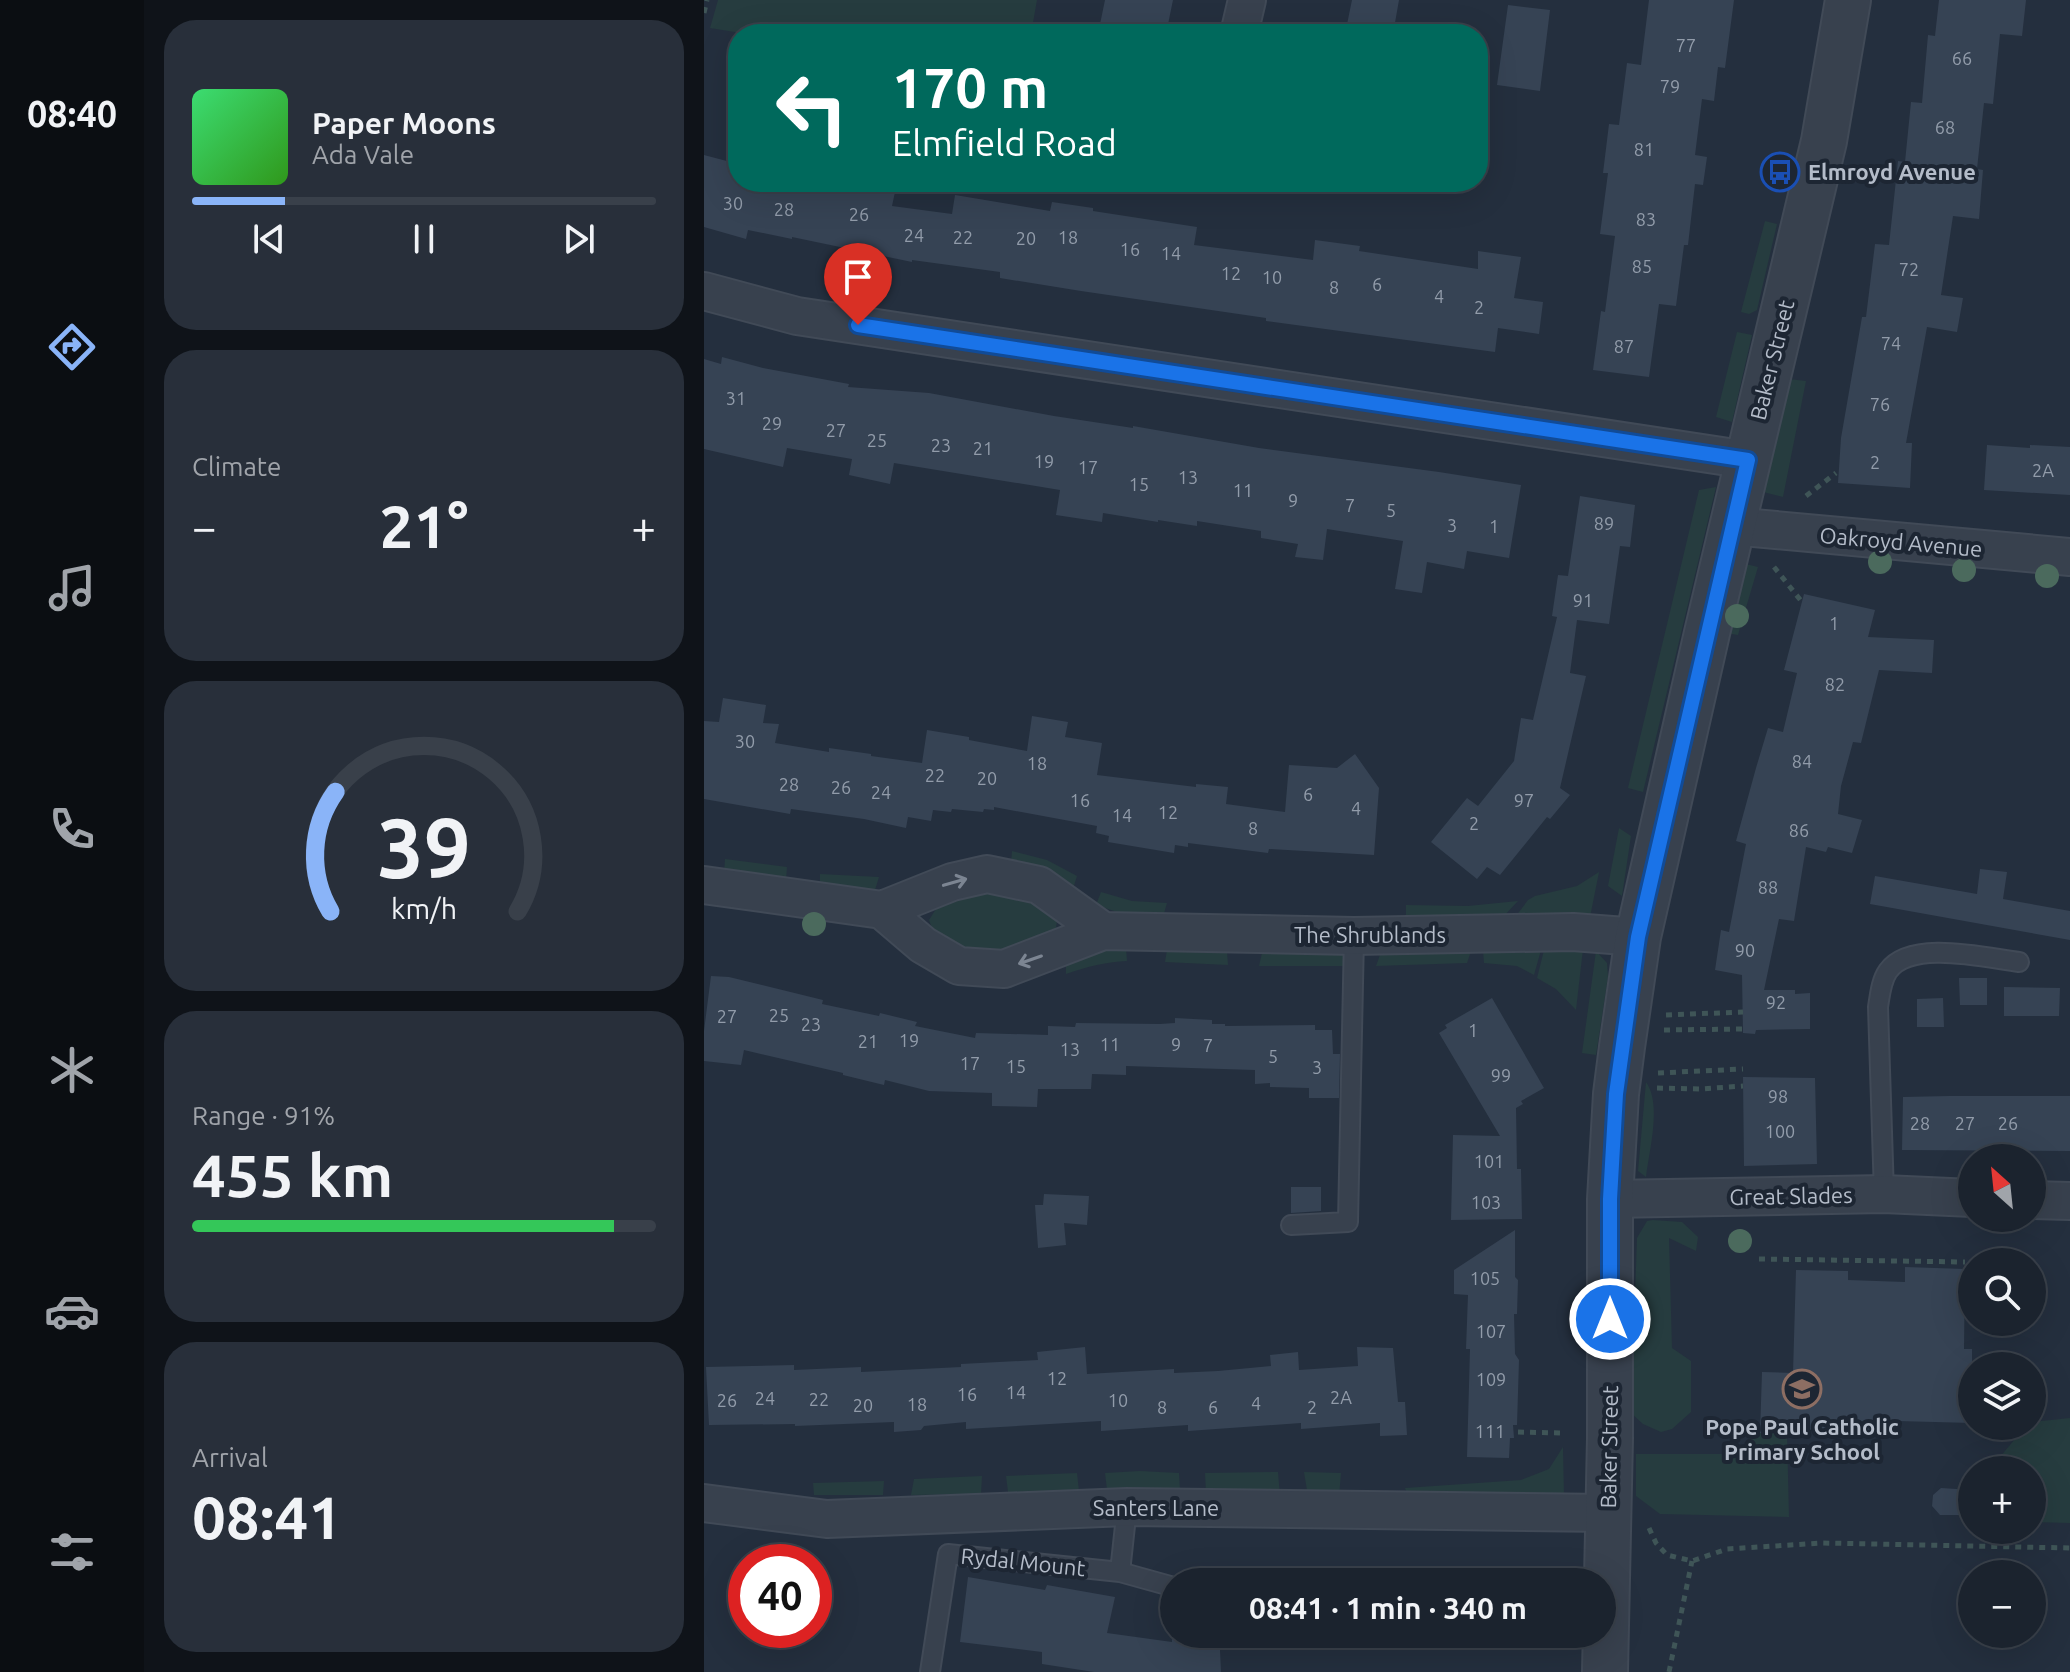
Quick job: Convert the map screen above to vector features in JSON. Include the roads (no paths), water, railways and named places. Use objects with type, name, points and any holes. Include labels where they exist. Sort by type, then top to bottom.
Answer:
[{"type":"street","points":[[1241,24],[1247,0]]},
{"type":"street","name":"Baker Street","points":[[1605,1672],[1610,1199],[1618,1082],[1638,937],[1824,141],[1848,0]]},
{"type":"street","points":[[704,291],[797,316],[1748,460]]},
{"type":"street","name":"Oakroyd Avenue","points":[[1732,526],[2070,557]]},
{"type":"street","points":[[704,885],[882,910],[952,882],[987,874],[1039,885],[1103,931]]},
{"type":"street","name":"The Shrublands","points":[[882,910],[923,945],[959,966],[1004,969],[1103,931],[1354,936],[1573,932],[1638,937]]},
{"type":"street","name":"Great Slades","points":[[1610,1199],[1884,1194],[1958,1197]]},
{"type":"street","points":[[2046,1200],[2070,1201]]},
{"type":"street","name":"Santers Lane","points":[[704,1503],[827,1519],[1127,1507],[1609,1513]]},
{"type":"lane","points":[[1291,1225],[1348,1222],[1354,936]]},
{"type":"lane","points":[[1884,1194],[1878,1007],[1881,988],[1889,969],[1914,955],[1937,951],[2019,962]]},
{"type":"lane","points":[[1120,1572],[1127,1507]]},
{"type":"lane","name":"Rydal Mount","points":[[930,1672],[948,1554],[1120,1572],[1160,1583]]},
{"type":"place","name":"Elmroyd Avenue","points":[[1780,172]]},
{"type":"place","name":"Pope Paul Catholic Primary School","points":[[1802,1389]]}]
